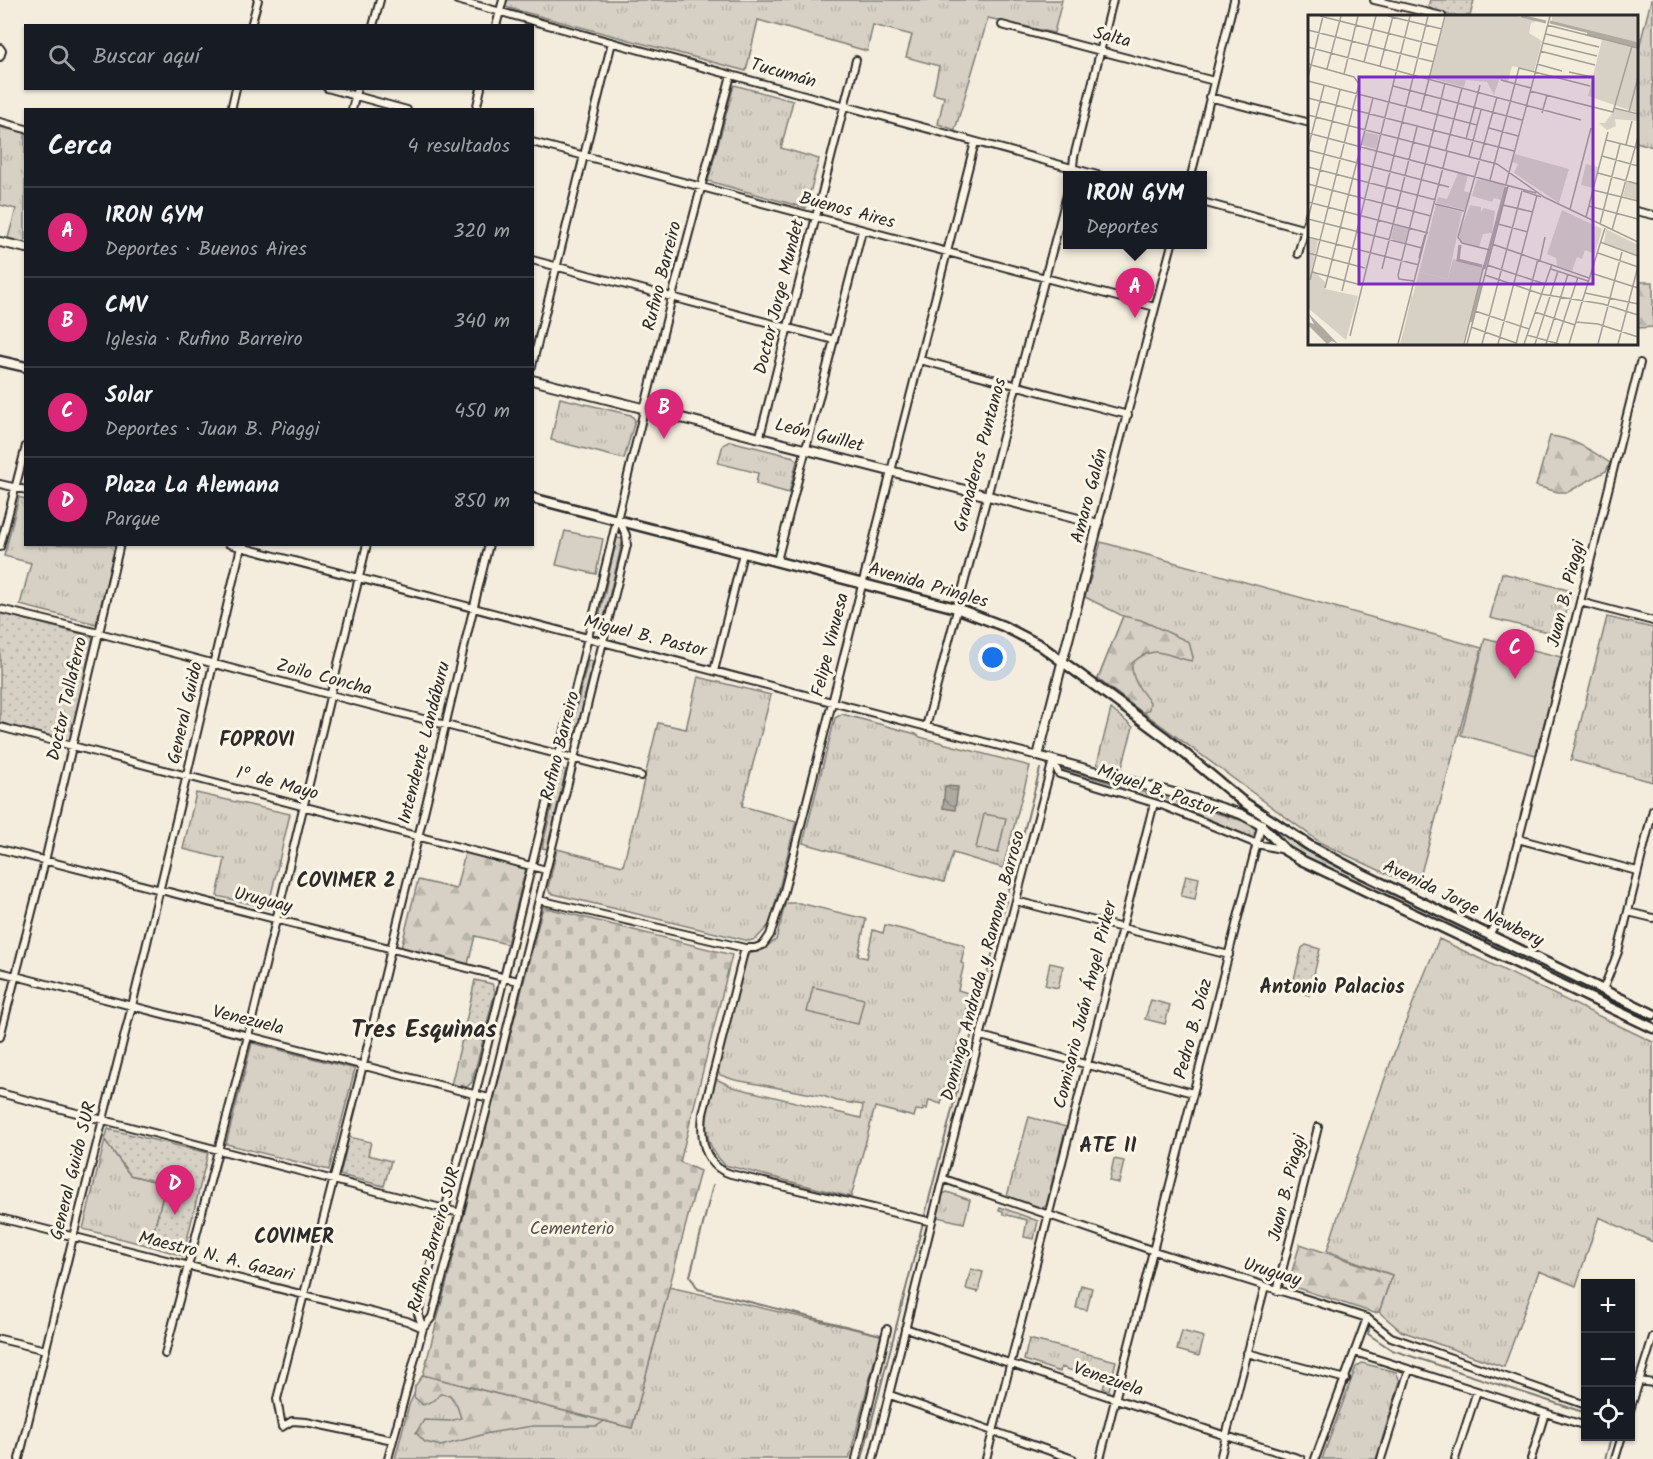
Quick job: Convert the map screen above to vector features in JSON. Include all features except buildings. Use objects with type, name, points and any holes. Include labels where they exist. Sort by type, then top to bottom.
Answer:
[{"type":"main road","points":[[0,361],[24,367]]},
{"type":"main road","name":"Avenida Pringles","points":[[534,499],[956,608],[1020,634],[1061,659],[1166,738],[1242,801],[1263,814]]},
{"type":"main road","name":"Avenida Jorge Newbery","points":[[1263,814],[1310,846],[1334,859],[1653,1014]]},
{"type":"main road","name":"Avenida Jorge Newbery","points":[[1261,825],[1286,850],[1327,872],[1653,1028]]},
{"type":"street","points":[[252,24],[258,0]]},
{"type":"street","points":[[374,24],[380,0]]},
{"type":"street","name":"Tucumán","points":[[457,0],[975,142],[1070,171]]},
{"type":"street","points":[[497,24],[503,0]]},
{"type":"street","points":[[1073,171],[1074,157],[1113,0]]},
{"type":"street","points":[[1192,171],[1234,0]]},
{"type":"street","points":[[1374,0],[1438,15]]},
{"type":"street","name":"Salta","points":[[1002,25],[1214,81]]},
{"type":"street","points":[[534,358],[612,42]]},
{"type":"street","points":[[0,48],[0,57]]},
{"type":"street","name":"Doctor Jorge Mundet","points":[[760,436],[856,60]]},
{"type":"street","name":"Rufino Barreiro","points":[[505,977],[672,297],[731,75]]},
{"type":"street","points":[[231,108],[236,90]]},
{"type":"street","points":[[334,90],[400,108]]},
{"type":"street","points":[[352,108],[356,90]]},
{"type":"street","points":[[476,108],[481,90]]},
{"type":"street","points":[[1209,97],[1308,122]]},
{"type":"street","points":[[0,122],[24,128]]},
{"type":"street","name":"Buenos Aires","points":[[534,142],[1155,307]]},
{"type":"street","name":"Felipe Vinuesa","points":[[745,948],[763,945],[770,935],[783,895],[975,142]]},
{"type":"street","points":[[1207,203],[1307,231],[1298,254]]},
{"type":"street","name":"Granaderos Puntanos","points":[[926,727],[1063,209]]},
{"type":"street","points":[[1638,211],[1653,215]]},
{"type":"street","points":[[777,561],[862,231]]},
{"type":"street","points":[[0,242],[24,248]]},
{"type":"street","name":"Amaro Galán","points":[[1038,756],[1061,659],[1171,249]]},
{"type":"street","points":[[534,261],[834,340]]},
{"type":"street","points":[[920,360],[1128,415]]},
{"type":"street","name":"Juan B. Piaggi","points":[[1489,935],[1498,919],[1640,363]]},
{"type":"street","name":"León Guillet","points":[[534,380],[760,436],[1098,524]]},
{"type":"street","points":[[0,547],[24,453]]},
{"type":"street","points":[[0,484],[24,489]]},
{"type":"street","name":"Rufino Barreiro","points":[[519,981],[627,545],[626,535],[619,520]]},
{"type":"street","name":"Doctor Tallaferro","points":[[0,1037],[45,861],[120,546]]},
{"type":"street","name":"Miguel B. Pastor","points":[[242,546],[1181,795],[1241,814],[1261,825]]},
{"type":"street","name":"General Guido","points":[[160,890],[242,546]]},
{"type":"street","points":[[165,1354],[248,1036],[367,546]]},
{"type":"street","name":"Intendente Landáburu","points":[[393,1440],[306,1422],[292,1421],[282,1426],[277,1399],[363,1065],[488,546]]},
{"type":"street","points":[[714,670],[743,553]]},
{"type":"street","points":[[1580,602],[1653,621]]},
{"type":"street","name":"Zoilo Concha","points":[[0,609],[641,776]]},
{"type":"street","name":"1º de Mayo","points":[[0,727],[546,870]]},
{"type":"street","name":"Miguel B. Pastor","points":[[1053,760],[1059,774],[1154,802],[1257,844]]},
{"type":"street","name":"Dominga Andrada y Ramona Barroso","points":[[873,1459],[932,1222],[1053,760]]},
{"type":"street","name":"Comisario Juán Ángel Pirker","points":[[986,1459],[1154,802]]},
{"type":"street","points":[[1603,990],[1618,952],[1653,810]]},
{"type":"street","name":"Pedro B. Díaz","points":[[1100,1459],[1263,814]]},
{"type":"street","points":[[1518,839],[1637,871]]},
{"type":"street","name":"Avenida Jorge Newbery","points":[[1257,844],[1286,850]]},
{"type":"street","name":"Uruguay","points":[[0,849],[519,981]]},
{"type":"street","name":"General Guido SUR","points":[[20,1459],[160,890]]},
{"type":"street","points":[[539,900],[745,948],[703,1114],[702,1142],[715,1167],[726,1172],[932,1222]]},
{"type":"street","points":[[1016,901],[1229,955]]},
{"type":"street","points":[[1628,912],[1653,918]]},
{"type":"street","name":"Venezuela","points":[[0,972],[489,1098]]},
{"type":"street","name":"Rufino Barreiro SUR","points":[[423,1328],[418,1314],[505,977]]},
{"type":"street","name":"Rufino Barreiro SUR","points":[[423,1328],[432,1317],[519,981]]},
{"type":"street","points":[[981,1036],[1193,1094]]},
{"type":"street","points":[[0,1093],[460,1213]]},
{"type":"street","name":"Juan B. Piaggi","points":[[1277,1291],[1318,1127]]},
{"type":"street","name":"Uruguay","points":[[944,1179],[1154,1251],[1367,1318],[1391,1337],[1581,1403]]},
{"type":"street","name":"Maestro N. A. Gazari","points":[[0,1218],[407,1321],[423,1328]]},
{"type":"street","points":[[1220,1459],[1265,1286]]},
{"type":"street","points":[[1315,1459],[1367,1318]]},
{"type":"street","points":[[388,1459],[423,1328]]},
{"type":"street","name":"Venezuela","points":[[906,1328],[1301,1459]]},
{"type":"street","points":[[855,1459],[887,1329]]},
{"type":"street","points":[[1635,1396],[1653,1337]]},
{"type":"street","points":[[0,1339],[46,1350]]},
{"type":"street","points":[[1355,1352],[1581,1424]]},
{"type":"street","points":[[1247,1353],[1346,1379]]},
{"type":"street","points":[[1381,1459],[1409,1370]]},
{"type":"street","points":[[1640,1381],[1653,1383]]},
{"type":"street","points":[[1455,1459],[1477,1391]]},
{"type":"street","points":[[890,1395],[1074,1459]]},
{"type":"street","points":[[1531,1459],[1545,1413]]},
{"type":"street","points":[[1615,1459],[1620,1441]]},
{"type":"green space","points":[[507,0],[1062,0],[1054,33],[988,18],[955,130],[938,124],[944,97],[933,94],[939,66],[906,57],[912,35],[873,25],[867,51],[758,20],[746,71],[505,7]]},
{"type":"green space","points":[[1430,0],[1474,0],[1470,15],[1448,15],[1428,6]]},
{"type":"green space","points":[[1651,0],[1653,0],[1653,147],[1638,143],[1638,52]]},
{"type":"green space","points":[[734,85],[793,101],[781,148],[819,159],[806,208],[708,181]]},
{"type":"green space","points":[[0,127],[24,133],[24,243],[8,238],[16,209],[0,205]]},
{"type":"green space","points":[[1638,282],[1653,282],[1653,327],[1638,328]]},
{"type":"green space","points":[[560,398],[631,415],[635,420],[624,459],[551,440]]},
{"type":"green space","points":[[1550,436],[1574,442],[1596,454],[1610,463],[1606,471],[1568,492],[1558,492],[1536,486]]},
{"type":"green space","points":[[730,441],[794,457],[797,461],[789,493],[756,484],[758,473],[718,463],[723,445]]},
{"type":"green space","points":[[19,497],[24,499],[24,546],[116,546],[96,624],[20,605],[31,563],[4,556]]},
{"type":"green space","points":[[565,531],[603,539],[596,574],[556,565]]},
{"type":"green space","points":[[617,538],[623,539],[604,618],[599,617]]},
{"type":"green space","points":[[1101,542],[1482,648],[1417,888],[1321,843],[1098,679],[1123,616],[1085,597]]},
{"type":"green space","points":[[1502,573],[1572,591],[1560,635],[1490,618]]},
{"type":"green space","points":[[0,613],[93,637],[70,741],[0,723]]},
{"type":"green space","points":[[1123,616],[1141,620],[1189,642],[1193,657],[1192,661],[1154,652],[1132,663],[1135,679],[1150,702],[1146,712],[1142,712],[1098,679]]},
{"type":"green space","points":[[1607,617],[1653,628],[1653,782],[1571,760]]},
{"type":"green space","points":[[1485,638],[1561,657],[1536,755],[1461,735]]},
{"type":"green space","points":[[588,660],[593,661],[575,740],[569,738]]},
{"type":"green space","points":[[698,677],[771,695],[742,806],[796,821],[770,924],[756,939],[749,941],[550,893],[548,888],[557,849],[623,866],[658,723],[686,729]]},
{"type":"green space","points":[[1111,709],[1133,727],[1121,771],[1097,764]]},
{"type":"green space","points":[[842,714],[1030,766],[1003,868],[953,853],[944,882],[803,843],[835,718]]},
{"type":"green space","points":[[561,769],[566,770],[547,849],[542,848]]},
{"type":"green space","points":[[1063,769],[1247,822],[1256,830],[1255,837],[1178,806],[1066,774]]},
{"type":"green space","points":[[196,793],[290,814],[268,908],[217,896],[225,859],[183,849]]},
{"type":"green space","points":[[984,814],[1006,818],[998,853],[976,848]]},
{"type":"green space","points":[[1269,826],[1312,854],[1352,874],[1653,1017],[1653,1024],[1300,856],[1289,849]]},
{"type":"green space","points":[[465,853],[526,868],[507,944],[475,936],[468,964],[401,948],[418,880],[456,889]]},
{"type":"green space","points":[[1186,875],[1199,878],[1195,899],[1181,896]]},
{"type":"green space","points":[[799,903],[866,919],[858,956],[867,958],[873,930],[883,933],[885,925],[961,944],[965,947],[958,990],[971,994],[941,1104],[929,1100],[927,1109],[916,1110],[914,1117],[875,1107],[851,1197],[725,1165],[710,1145],[707,1135],[707,1113],[714,1078],[733,1087],[861,1118],[863,1105],[735,1080],[720,1075],[717,1070],[741,965],[749,954],[759,951],[776,940],[785,904]]},
{"type":"green space","name":"Cementerio","points":[[543,907],[732,955],[680,1162],[700,1171],[632,1428],[423,1375]]},
{"type":"green space","points":[[1439,939],[1653,1042],[1653,1242],[1599,1217],[1576,1286],[1539,1271],[1504,1367],[1401,1331],[1379,1312],[1392,1275],[1327,1251],[1379,1094]]},
{"type":"green space","points":[[1306,945],[1320,949],[1309,995],[1294,991],[1292,987],[1302,948]]},
{"type":"green space","points":[[1050,963],[1063,966],[1058,988],[1045,985]]},
{"type":"green space","points":[[475,980],[492,984],[495,991],[483,1040],[463,1035]]},
{"type":"green space","points":[[813,987],[864,999],[858,1024],[807,1012]]},
{"type":"green space","points":[[1151,1000],[1170,1005],[1165,1024],[1145,1019]]},
{"type":"green space","points":[[463,1035],[483,1040],[472,1082],[467,1087],[451,1085]]},
{"type":"green space","points":[[252,1043],[355,1069],[329,1170],[226,1144]]},
{"type":"green space","points":[[1029,1117],[1066,1127],[1046,1206],[1042,1208],[1007,1196]]},
{"type":"green space","points":[[108,1129],[208,1153],[183,1256],[150,1246],[166,1184],[130,1175],[105,1140]]},
{"type":"green space","points":[[349,1137],[371,1142],[368,1155],[391,1161],[384,1186],[340,1175]]},
{"type":"green space","points":[[105,1140],[130,1175],[166,1184],[150,1246],[83,1229]]},
{"type":"green space","points":[[1114,1159],[1124,1161],[1119,1183],[1109,1181]]},
{"type":"green space","points":[[947,1192],[970,1200],[964,1223],[937,1217],[943,1194]]},
{"type":"green space","points":[[1000,1207],[1038,1221],[1034,1239],[1024,1237],[1027,1220],[1003,1214],[1003,1211],[999,1210]]},
{"type":"green space","points":[[1300,1244],[1392,1275],[1379,1312],[1374,1313],[1288,1285]]},
{"type":"green space","points":[[971,1269],[983,1272],[978,1292],[966,1289]]},
{"type":"green space","points":[[1081,1285],[1092,1288],[1087,1310],[1076,1308]]},
{"type":"green space","points":[[669,1287],[881,1335],[849,1459],[395,1459],[409,1405],[423,1375],[632,1428]]},
{"type":"green space","points":[[1182,1331],[1204,1337],[1199,1356],[1177,1350]]},
{"type":"green space","points":[[1029,1339],[1116,1361],[1109,1390],[1103,1388],[1105,1382],[1061,1367],[1060,1372],[1024,1360]]},
{"type":"green space","points":[[1362,1363],[1396,1372],[1400,1381],[1376,1459],[1322,1459],[1356,1367]]},
{"type":"green space","points":[[423,1375],[604,1421],[597,1426],[533,1426],[489,1433],[441,1446],[425,1442],[416,1433],[424,1420],[450,1421],[461,1418],[450,1395],[440,1394],[435,1400],[423,1405],[414,1397],[415,1386]]},
{"type":"water","points":[[945,786],[958,787],[955,810],[943,808]]},
{"type":"waterway","points":[[862,1459],[1040,769]]},
{"type":"waterway","points":[[713,1185],[690,1276],[698,1289],[881,1335]]},
{"type":"waterway","points":[[1370,1325],[1368,1334],[1392,1350],[1581,1411]]},
{"type":"waterway","points":[[1605,1459],[1609,1441]]},
{"type":"place","name":"IRON GYM","points":[[1135,318]]},
{"type":"place","name":"CMV","points":[[664,439]]},
{"type":"place","name":"Solar","points":[[1515,679]]},
{"type":"place","name":"Plaza La Alemana","points":[[175,1215]]},
{"type":"district","name":"FOPROVI","points":[[257,741]]},
{"type":"district","name":"COVIMER 2","points":[[346,882]]},
{"type":"district","name":"Antonio Palacios","points":[[1332,988]]},
{"type":"district","name":"Tres Esquinas","points":[[424,1030]]},
{"type":"district","name":"ATE II","points":[[1108,1146]]},
{"type":"district","name":"COVIMER","points":[[294,1238]]}]
